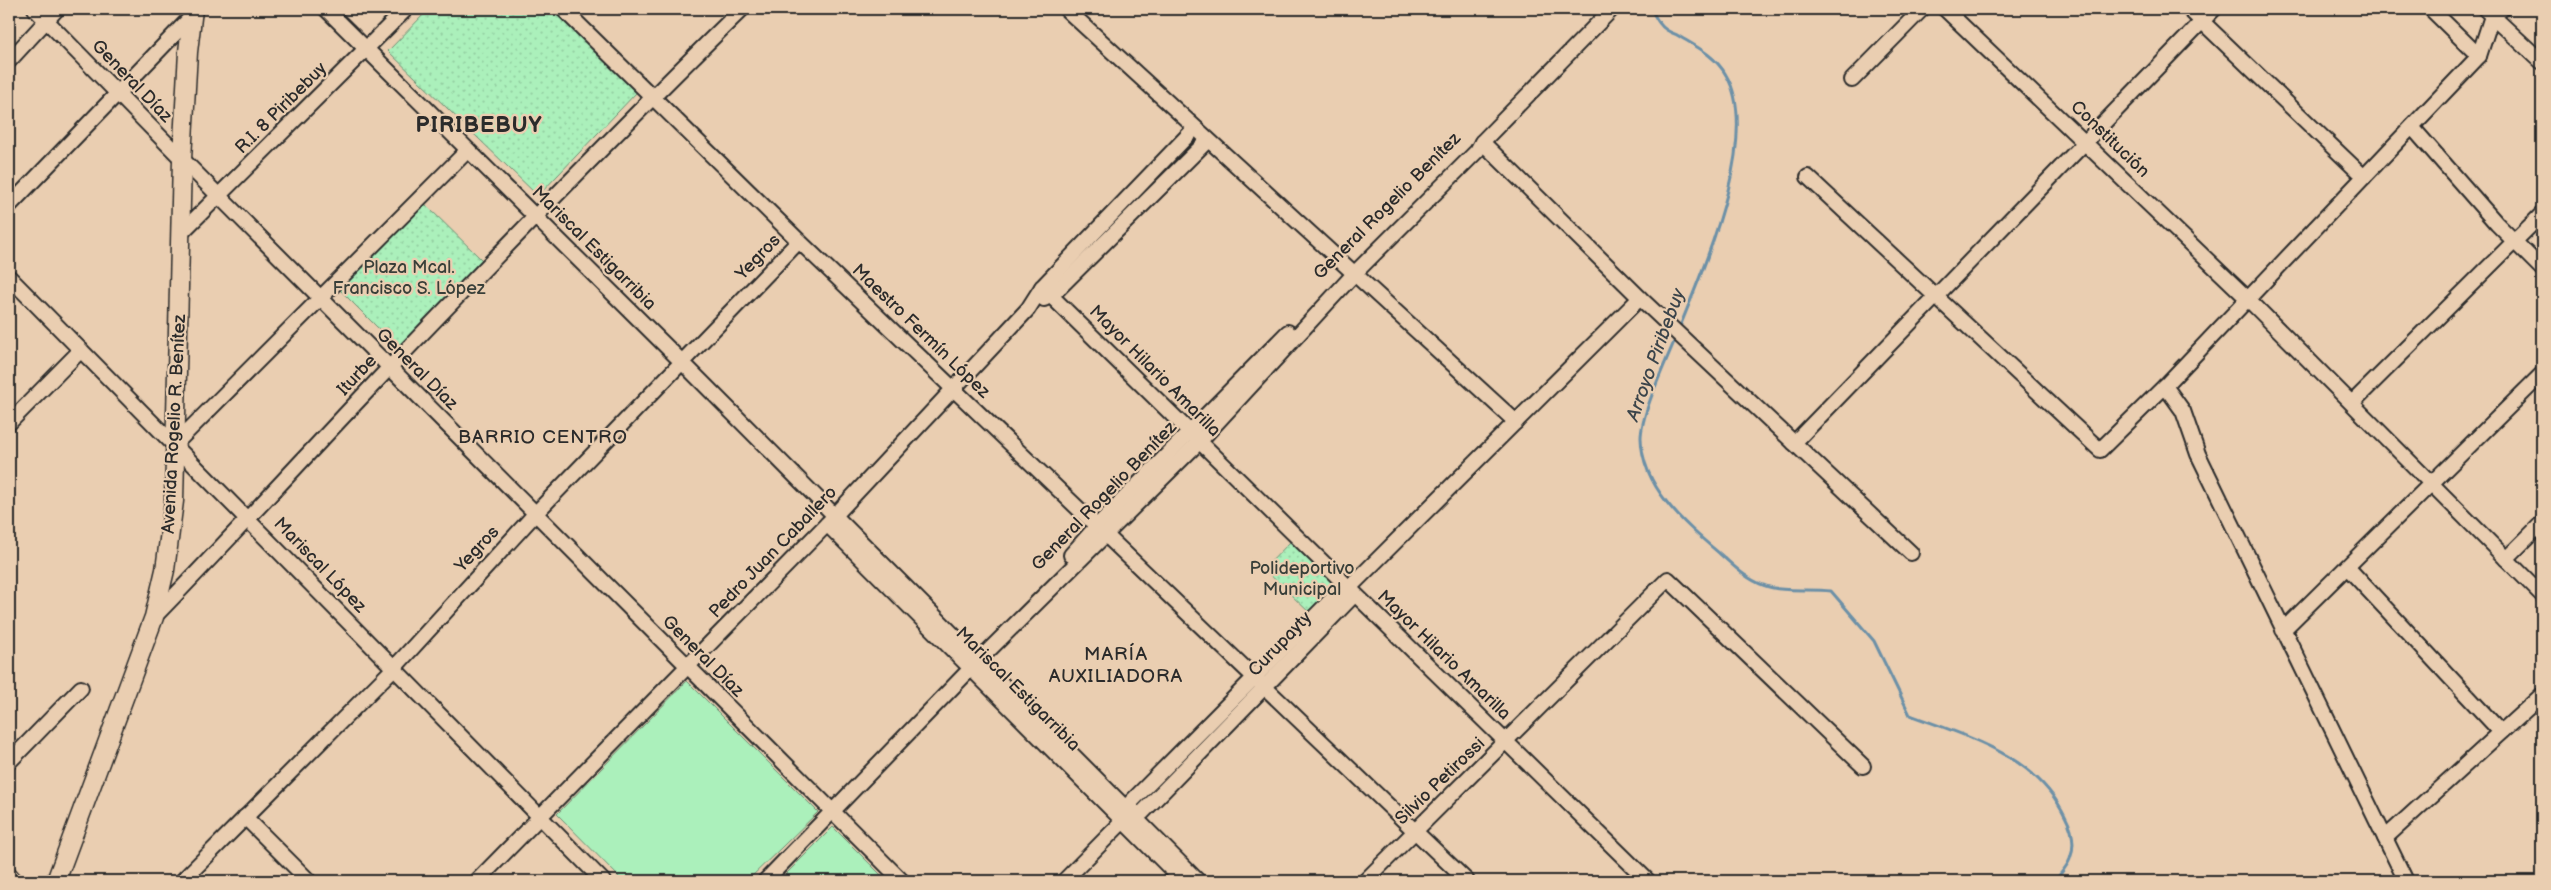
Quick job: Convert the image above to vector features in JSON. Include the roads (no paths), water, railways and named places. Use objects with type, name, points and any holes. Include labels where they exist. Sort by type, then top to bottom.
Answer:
[{"type":"main road","name":"Avenida Rogelio R. Benítez","points":[[56,881],[154,617],[165,570],[174,501],[182,232],[182,159],[195,12]]},
{"type":"street","name":"General Díaz","points":[[35,9],[218,196],[902,881]]},
{"type":"street","points":[[9,61],[58,9]]},
{"type":"street","name":"Mariscal Estigarribia","points":[[326,9],[683,363],[831,520],[1127,817]]},
{"type":"street","name":"R.I. 8 Piribebuy","points":[[182,232],[406,9]]},
{"type":"street","name":"Maestro Fermín López","points":[[563,9],[800,240],[1466,881]]},
{"type":"street","name":"Iturbe","points":[[154,617],[249,520],[390,368],[653,96],[742,9]]},
{"type":"street","points":[[1066,9],[1516,422]]},
{"type":"street","name":"General Rogelio Benítez","points":[[765,881],[830,809],[972,662],[1194,438],[1352,272],[1477,151],[1482,142],[1612,9]]},
{"type":"street","points":[[1852,80],[1922,9]]},
{"type":"street","name":"Constitución","points":[[1945,9],[2248,299],[2542,595]]},
{"type":"street","points":[[2189,9],[2364,177]]},
{"type":"street","points":[[1794,443],[2214,9]]},
{"type":"street","points":[[2431,9],[2479,56]]},
{"type":"street","points":[[1808,178],[1938,296],[2100,450],[2248,299],[2479,56],[2493,11],[2542,62]]},
{"type":"street","points":[[9,206],[195,12]]},
{"type":"street","points":[[2412,127],[2514,241],[2542,269]]},
{"type":"street","points":[[1047,291],[1195,128]]},
{"type":"street","points":[[1047,291],[1208,140]]},
{"type":"street","points":[[1482,142],[1640,298],[1910,553]]},
{"type":"street","points":[[176,444],[468,150]]},
{"type":"street","points":[[2352,403],[2542,214]]},
{"type":"street","name":"Yegros","points":[[182,881],[394,668],[535,514],[800,240]]},
{"type":"street","name":"Mariscal López","points":[[9,277],[176,444],[604,881]]},
{"type":"street","name":"Pedro Juan Caballero","points":[[477,881],[831,520],[1047,291]]},
{"type":"street","name":"Mayor Hilario Amarilla","points":[[1047,291],[1194,438],[1648,881]]},
{"type":"street","name":"Curupayty","points":[[1064,881],[1127,817],[1131,802],[1260,683],[1340,590],[1349,588],[1640,298]]},
{"type":"street","points":[[9,423],[81,350]]},
{"type":"street","points":[[2283,630],[2542,374]]},
{"type":"street","points":[[2164,386],[2183,411],[2198,454],[2406,881]]},
{"type":"street","points":[[2506,559],[2542,523]]},
{"type":"street","points":[[2347,567],[2502,732]]},
{"type":"street","name":"Silvio Petirossi","points":[[1365,881],[1668,579],[1863,766]]},
{"type":"street","points":[[9,762],[81,688]]},
{"type":"street","points":[[2385,838],[2542,695]]},
{"type":"street","name":"General Rogelio Benítez","points":[[755,881],[830,809]]},
{"type":"street","points":[[245,817],[309,881]]},
{"type":"street","points":[[1127,817],[1183,881]]},
{"type":"street","points":[[1127,817],[1198,881]]},
{"type":"street","points":[[9,874],[15,881]]},
{"type":"waterway","name":"Arroyo Piribebuy","points":[[1651,9],[1658,22],[1664,28],[1698,47],[1716,62],[1726,75],[1735,101],[1737,132],[1733,166],[1725,202],[1702,272],[1679,329]]},
{"type":"waterway","name":"Arroyo Piribebuy","points":[[1676,337],[1649,402],[1642,428],[1643,456],[1657,489],[1693,530],[1751,579],[1763,585],[1779,589],[1831,591],[1874,641],[1910,715],[1955,731],[1998,751],[2019,763],[2037,778],[2052,795],[2071,831],[2072,853],[2065,868],[2055,881]]},
{"type":"district","name":"PIRIBEBUY","points":[[479,125]]},
{"type":"district","name":"BARRIO CENTRO","points":[[543,437]]},
{"type":"district","name":"MARÍA AUXILIADORA","points":[[1116,665]]},
{"type":"park label","name":"Plaza Mcal. Francisco S. López","points":[[409,277]]},
{"type":"park label","name":"Polideportivo Municipal","points":[[1302,578]]}]
